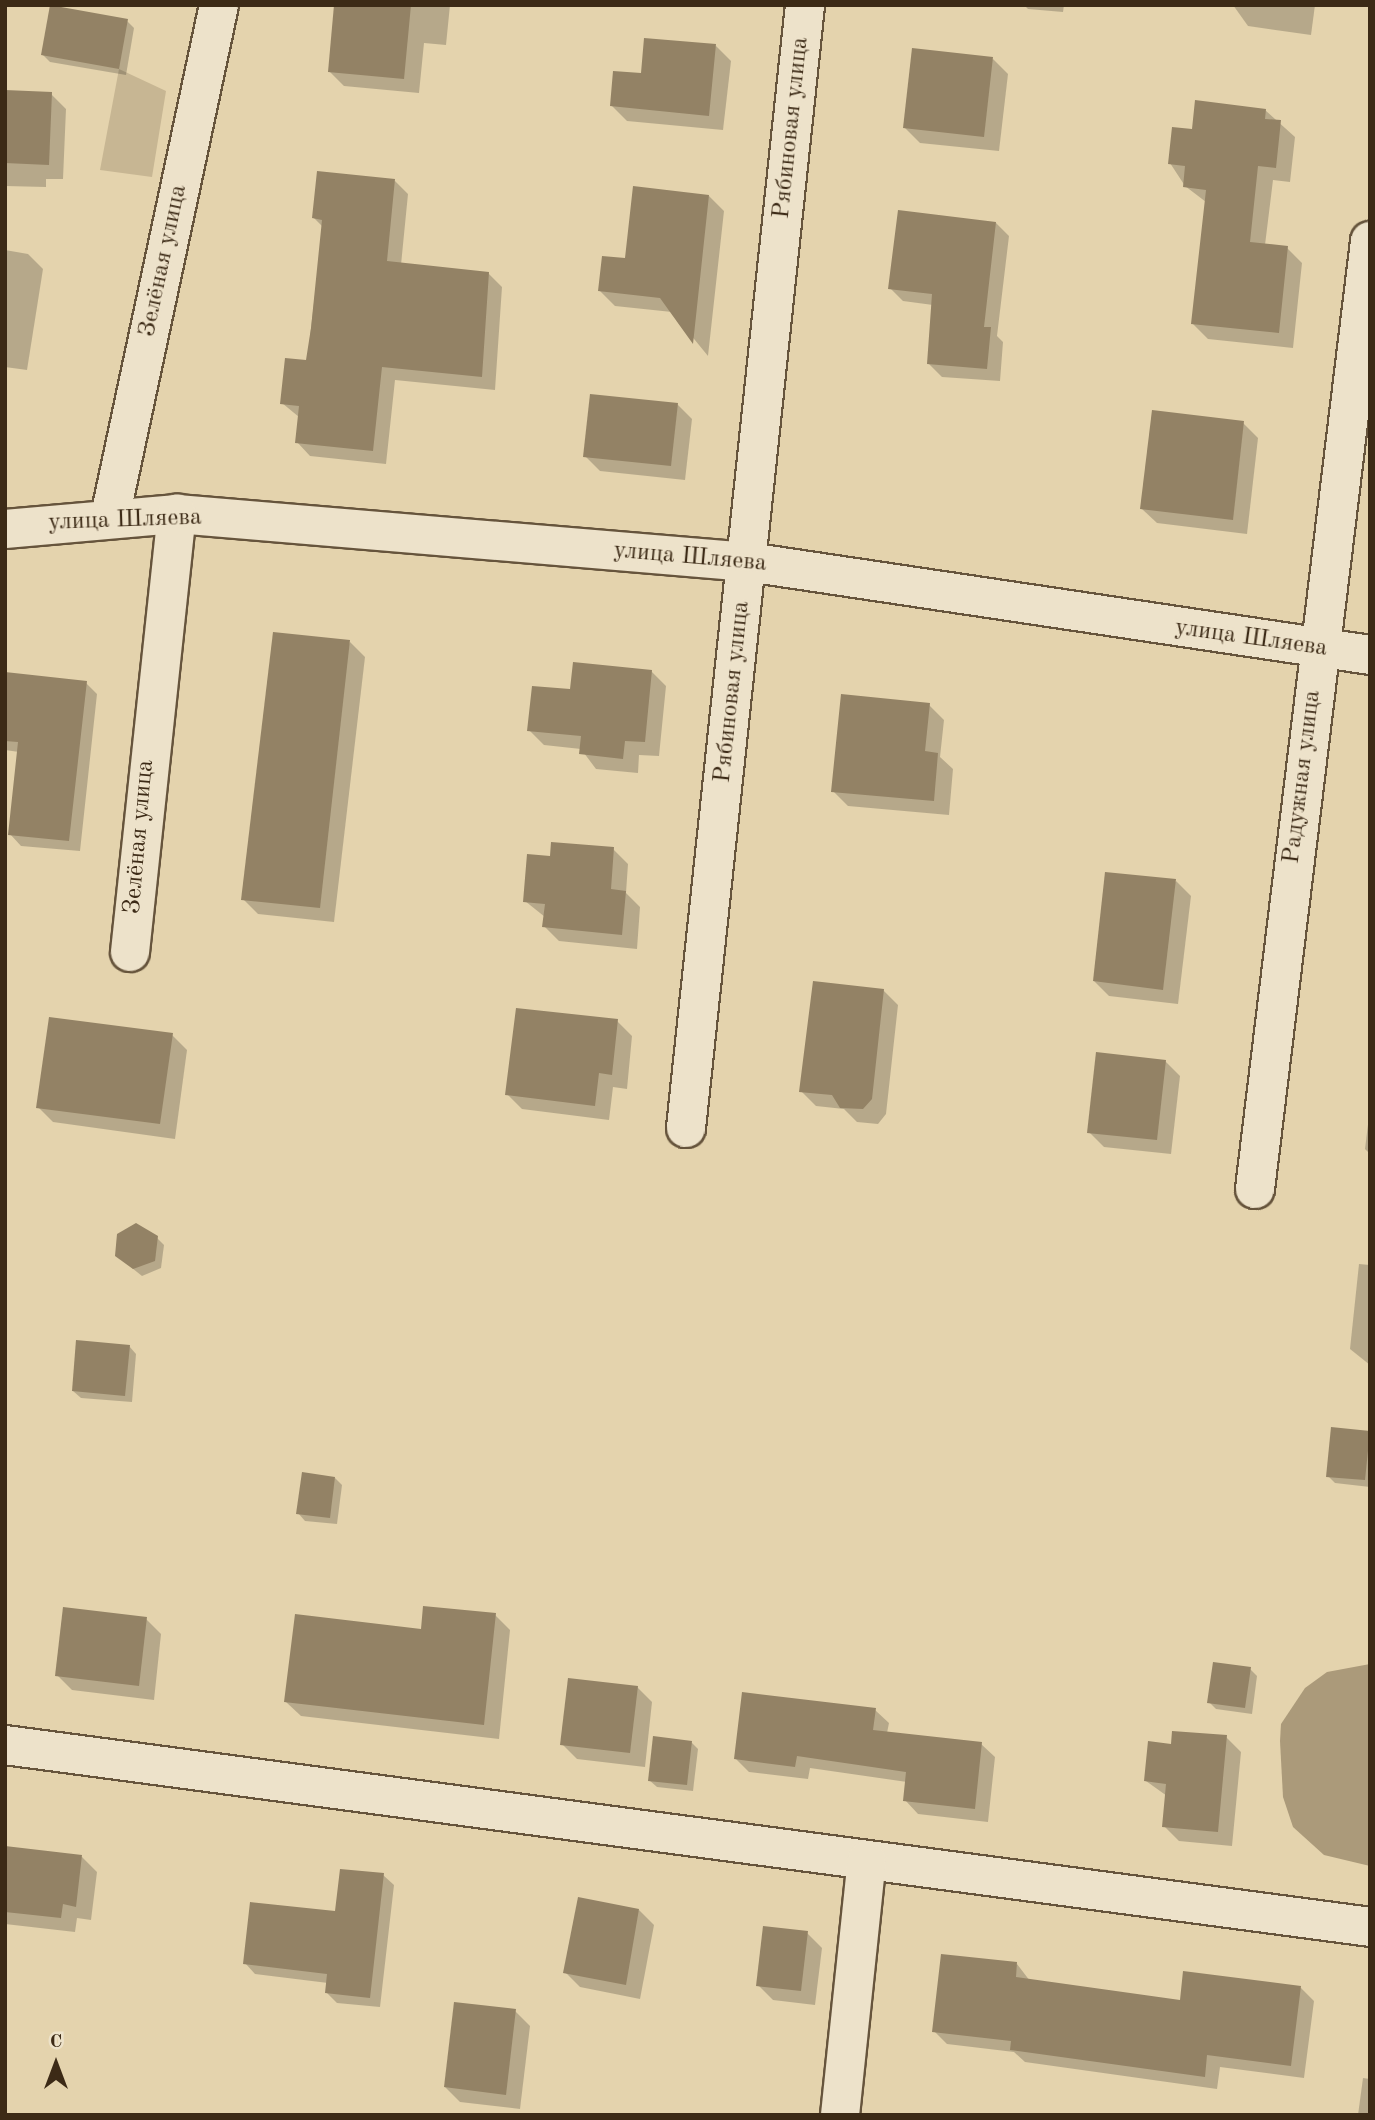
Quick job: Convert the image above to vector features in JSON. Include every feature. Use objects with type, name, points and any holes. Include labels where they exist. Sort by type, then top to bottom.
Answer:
[{"type":"street","name":"Зелёная улица","points":[[110,517],[219,5]]},
{"type":"street","name":"Рябиновая улица","points":[[686,1128],[805,5]]},
{"type":"street","name":"Радужная улица","points":[[1255,1189],[1318,649],[1370,241]]},
{"type":"street","name":"Зелёная улица","points":[[130,952],[177,514]]},
{"type":"street","name":"улица Шляева","points":[[5,528],[110,517],[177,514],[748,562],[1370,655]]},
{"type":"street","points":[[5,1745],[1370,1927]]},
{"type":"street","points":[[840,2115],[867,1860]]},
{"type":"shaded area","points":[[119,69],[166,91],[152,177],[100,170]]},
{"type":"shaded area","points":[[1370,1664],[1370,1866],[1324,1855],[1293,1827],[1283,1797],[1280,1741],[1281,1724],[1305,1688],[1327,1672]]},
{"type":"building","points":[[50,5],[128,19],[119,69],[41,55]]},
{"type":"building","points":[[334,5],[411,5],[404,79],[328,72]]},
{"type":"building","points":[[644,38],[716,44],[709,116],[610,106],[613,71],[641,73]]},
{"type":"building","points":[[912,48],[993,57],[984,137],[903,128]]},
{"type":"building","points":[[5,90],[52,92],[49,165],[5,163]]},
{"type":"building","points":[[1195,100],[1266,109],[1265,119],[1281,120],[1276,168],[1258,166],[1250,242],[1288,246],[1279,333],[1191,324],[1206,190],[1183,187],[1185,166],[1168,164],[1172,127],[1192,129]]},
{"type":"building","points":[[317,171],[395,179],[387,261],[489,272],[482,377],[382,367],[373,451],[295,443],[299,406],[280,404],[285,358],[306,360],[322,220],[312,218]]},
{"type":"building","points":[[633,186],[709,195],[693,344],[660,298],[598,291],[602,256],[625,258]]},
{"type":"building","points":[[898,210],[996,222],[984,327],[991,327],[987,369],[927,364],[932,294],[888,289]]},
{"type":"building","points":[[590,394],[678,403],[671,466],[583,457]]},
{"type":"building","points":[[1152,410],[1244,421],[1233,520],[1140,509]]},
{"type":"building","points":[[273,632],[350,640],[320,908],[241,900]]},
{"type":"building","points":[[573,662],[652,670],[645,742],[625,741],[623,759],[579,754],[581,736],[527,731],[532,686],[570,689]]},
{"type":"building","points":[[5,672],[87,681],[69,841],[8,835],[18,742],[5,741]]},
{"type":"building","points":[[841,694],[930,703],[925,751],[938,753],[934,801],[831,792]]},
{"type":"building","points":[[551,842],[614,847],[611,889],[626,891],[622,935],[542,927],[545,904],[523,902],[527,854],[550,856]]},
{"type":"building","points":[[1105,872],[1176,879],[1163,990],[1093,981]]},
{"type":"building","points":[[813,981],[884,989],[872,1099],[863,1109],[840,1108],[832,1095],[799,1092]]},
{"type":"building","points":[[516,1008],[618,1019],[612,1075],[599,1073],[595,1106],[505,1095]]},
{"type":"building","points":[[49,1017],[173,1033],[160,1124],[36,1108]]},
{"type":"building","points":[[1096,1052],[1166,1060],[1157,1140],[1087,1133]]},
{"type":"building","points":[[136,1223],[158,1236],[155,1261],[133,1269],[115,1256],[117,1234]]},
{"type":"building","points":[[76,1340],[130,1345],[125,1396],[72,1391]]},
{"type":"building","points":[[1331,1427],[1370,1431],[1365,1480],[1326,1477]]},
{"type":"building","points":[[302,1472],[335,1477],[330,1518],[296,1514]]},
{"type":"building","points":[[423,1606],[496,1613],[484,1725],[284,1702],[295,1614],[421,1629]]},
{"type":"building","points":[[63,1607],[147,1617],[139,1686],[55,1676]]},
{"type":"building","points":[[1213,1662],[1251,1667],[1245,1708],[1207,1703]]},
{"type":"building","points":[[568,1678],[638,1686],[630,1753],[560,1745]]},
{"type":"building","points":[[742,1692],[876,1708],[873,1730],[982,1742],[975,1809],[903,1801],[906,1772],[797,1756],[795,1767],[734,1759]]},
{"type":"building","points":[[1172,1731],[1227,1735],[1218,1832],[1162,1827],[1166,1784],[1144,1781],[1148,1741],[1171,1744]]},
{"type":"building","points":[[653,1736],[692,1741],[687,1785],[648,1781]]},
{"type":"building","points":[[5,1846],[82,1855],[76,1907],[63,1904],[61,1918],[5,1912]]},
{"type":"building","points":[[340,1869],[384,1873],[370,1998],[325,1993],[327,1974],[243,1964],[250,1902],[335,1911]]},
{"type":"building","points":[[578,1897],[639,1909],[626,1985],[563,1973]]},
{"type":"building","points":[[763,1926],[808,1931],[801,1991],[756,1986]]},
{"type":"building","points":[[941,1954],[1017,1962],[1016,1977],[1180,2000],[1183,1971],[1301,1986],[1291,2066],[1207,2055],[1205,2077],[1010,2050],[1011,2041],[932,2032]]},
{"type":"building","points":[[454,2002],[516,2009],[506,2095],[444,2087]]}]
